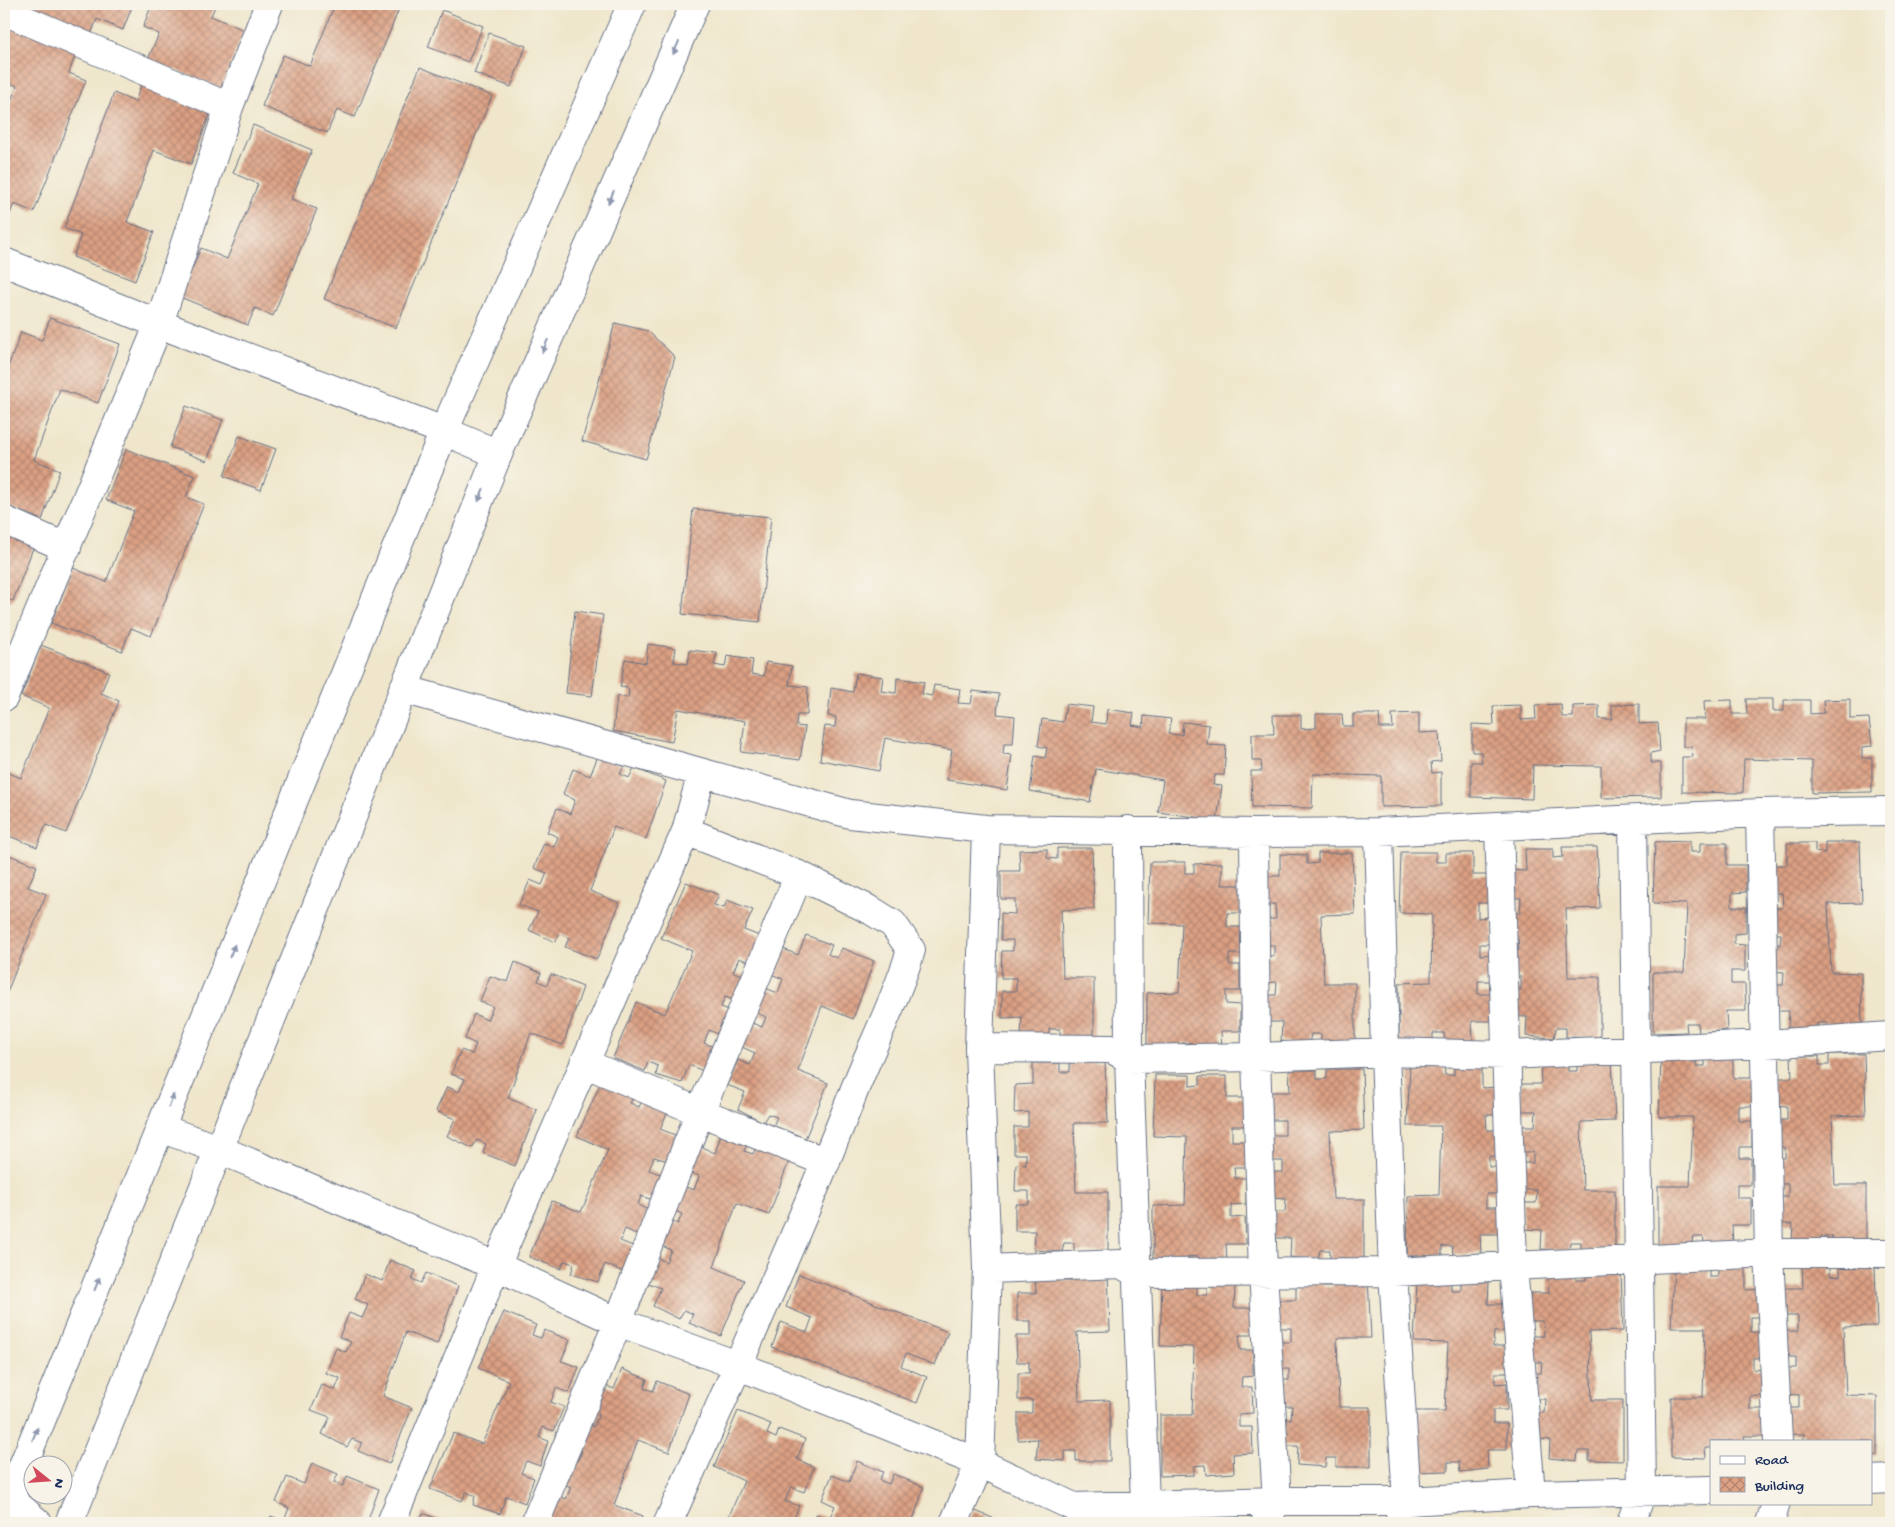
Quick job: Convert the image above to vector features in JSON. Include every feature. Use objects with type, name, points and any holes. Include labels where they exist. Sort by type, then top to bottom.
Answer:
[{"type":"street","points":[[4,697],[159,324],[230,107],[269,4]]},
{"type":"street","points":[[38,1523],[6,1501],[444,431],[632,4]]},
{"type":"street","points":[[69,1523],[498,454],[695,4]]},
{"type":"street","points":[[4,11],[230,107]]},
{"type":"street","points":[[4,262],[159,324],[444,431],[498,454]]},
{"type":"street","points":[[4,520],[67,548]]},
{"type":"street","points":[[403,689],[850,814],[986,829],[1254,833],[1380,832],[1760,813],[1891,812],[1891,827]]},
{"type":"street","points":[[391,1523],[496,1266],[686,831],[702,773]]},
{"type":"street","points":[[1760,813],[1770,1253],[1778,1440]]},
{"type":"street","points":[[1631,1523],[1642,1492],[1633,820]]},
{"type":"street","points":[[1499,827],[1513,1265],[1531,1494]]},
{"type":"street","points":[[954,1523],[980,1463],[987,1269],[980,1048],[986,829]]},
{"type":"street","points":[[1128,830],[1128,1059],[1145,1504]]},
{"type":"street","points":[[668,1523],[826,1162],[912,950],[893,924],[872,911],[800,875],[686,831]]},
{"type":"street","points":[[1380,832],[1385,1052],[1403,1512]]},
{"type":"street","points":[[1254,833],[1256,1057],[1271,1512]]},
{"type":"street","points":[[535,1523],[618,1322],[700,1112],[800,875]]},
{"type":"street","points":[[980,1048],[1112,1049],[1128,1059],[1385,1052],[1506,1055],[1765,1044],[1891,1036]]},
{"type":"street","points":[[584,1063],[826,1162]]},
{"type":"street","points":[[160,1128],[218,1149],[496,1266],[618,1322],[737,1365],[980,1463],[1071,1515],[1145,1504],[1271,1512],[1403,1512],[1531,1494],[1710,1490]]},
{"type":"street","points":[[987,1269],[1121,1264],[1136,1273],[1394,1272],[1770,1253],[1891,1253]]},
{"type":"street","points":[[1872,1480],[1891,1479]]},
{"type":"street","points":[[1770,1523],[1776,1504]]},
{"type":"building","points":[[30,4],[133,4],[123,30],[97,19],[90,37],[27,13]]},
{"type":"building","points":[[152,4],[216,4],[211,16],[244,30],[221,88],[148,59],[159,34],[143,27]]},
{"type":"building","points":[[335,4],[401,4],[355,117],[337,110],[327,133],[262,106],[283,55],[310,66]]},
{"type":"building","points":[[442,10],[483,26],[468,62],[428,47]]},
{"type":"building","points":[[9,24],[77,51],[69,73],[86,80],[34,212],[14,204],[4,228],[4,118],[17,86],[4,81],[4,37]]},
{"type":"building","points":[[489,33],[526,46],[511,87],[474,73]]},
{"type":"building","points":[[420,67],[492,96],[396,328],[324,299]]},
{"type":"building","points":[[143,79],[213,106],[191,164],[154,150],[127,222],[154,232],[135,281],[73,257],[81,235],[64,228],[114,93],[135,102]]},
{"type":"building","points":[[253,125],[312,150],[291,199],[317,209],[273,316],[255,308],[248,325],[180,297],[201,248],[227,259],[258,184],[233,173]]},
{"type":"building","points":[[50,318],[120,344],[98,403],[60,389],[34,460],[60,470],[42,520],[4,505],[4,378],[21,332],[42,340]]},
{"type":"building","points":[[615,323],[648,331],[675,357],[646,459],[582,441]]},
{"type":"building","points":[[186,406],[223,420],[207,461],[170,447]]},
{"type":"building","points":[[239,436],[276,449],[261,490],[224,476]]},
{"type":"building","points":[[126,449],[195,476],[186,497],[204,504],[151,636],[131,628],[122,651],[51,623],[73,568],[106,582],[134,511],[106,500]]},
{"type":"building","points":[[693,509],[771,517],[760,622],[682,614]]},
{"type":"building","points":[[4,531],[35,543],[13,601],[4,598]]},
{"type":"building","points":[[575,611],[603,615],[592,696],[566,693]]},
{"type":"building","points":[[648,644],[676,648],[674,662],[688,664],[690,650],[717,653],[714,665],[725,667],[727,656],[753,660],[751,674],[764,676],[766,662],[792,666],[789,685],[808,687],[807,715],[797,715],[796,726],[805,727],[800,760],[741,752],[745,721],[678,709],[672,742],[613,731],[617,696],[628,698],[629,688],[620,687],[625,659],[646,663]]},
{"type":"building","points":[[41,645],[109,672],[101,693],[119,701],[66,833],[46,825],[37,847],[4,834],[4,771],[21,778],[49,708],[21,696]]},
{"type":"building","points":[[856,673],[883,677],[881,691],[896,693],[897,678],[924,682],[922,694],[932,696],[934,685],[960,689],[958,703],[971,704],[973,691],[999,694],[997,714],[1015,716],[1013,744],[1004,744],[1003,754],[1012,755],[1007,790],[947,780],[952,750],[885,738],[879,771],[820,760],[825,726],[835,727],[836,717],[828,716],[831,688],[853,692]]},
{"type":"building","points":[[1746,699],[1773,699],[1773,711],[1784,711],[1784,700],[1810,700],[1810,714],[1824,713],[1823,700],[1850,699],[1850,719],[1869,718],[1872,746],[1862,747],[1862,758],[1872,758],[1872,792],[1812,793],[1812,761],[1744,759],[1743,793],[1682,792],[1682,757],[1693,757],[1692,747],[1683,747],[1683,719],[1705,719],[1704,701],[1732,700],[1732,714],[1747,714]]},
{"type":"building","points":[[1066,704],[1093,707],[1091,722],[1106,724],[1107,709],[1134,713],[1132,725],[1143,727],[1144,716],[1171,719],[1168,734],[1182,735],[1183,722],[1209,725],[1207,745],[1226,746],[1224,775],[1215,775],[1213,785],[1222,786],[1217,820],[1158,812],[1163,780],[1096,769],[1090,802],[1030,791],[1035,756],[1045,758],[1047,748],[1038,746],[1042,719],[1063,722]]},
{"type":"building","points":[[1561,704],[1562,717],[1573,717],[1573,706],[1599,705],[1599,719],[1612,719],[1612,705],[1639,704],[1639,724],[1658,723],[1660,751],[1651,753],[1651,763],[1661,763],[1661,797],[1601,798],[1601,766],[1533,765],[1532,799],[1471,797],[1471,762],[1482,762],[1481,752],[1472,752],[1472,724],[1494,725],[1493,706],[1521,705],[1521,720],[1536,719],[1535,705]]},
{"type":"building","points":[[1889,711],[1891,711],[1891,739],[1889,739]]},
{"type":"building","points":[[1419,713],[1419,733],[1439,732],[1441,761],[1431,762],[1432,773],[1441,772],[1441,806],[1381,807],[1381,776],[1313,774],[1312,808],[1252,807],[1251,771],[1262,771],[1261,761],[1252,761],[1252,734],[1274,734],[1273,715],[1301,715],[1301,729],[1316,728],[1316,714],[1342,714],[1343,726],[1353,726],[1353,714],[1379,714],[1380,728],[1393,728],[1392,714]]},
{"type":"building","points":[[1887,749],[1891,749],[1891,784],[1888,784]]},
{"type":"building","points":[[598,756],[624,766],[620,774],[629,778],[634,768],[666,781],[646,839],[614,827],[590,891],[620,903],[597,959],[565,947],[569,938],[560,934],[555,942],[529,930],[538,912],[519,905],[530,880],[542,885],[547,873],[534,868],[544,843],[554,847],[558,837],[547,832],[557,808],[570,814],[575,800],[563,794],[573,769],[590,776]]},
{"type":"building","points":[[1690,841],[1690,852],[1700,852],[1700,843],[1727,843],[1727,865],[1746,865],[1746,892],[1732,893],[1732,907],[1746,907],[1746,933],[1734,934],[1734,944],[1745,945],[1745,971],[1731,971],[1731,984],[1745,984],[1746,1011],[1726,1011],[1727,1030],[1699,1033],[1698,1023],[1686,1023],[1687,1032],[1653,1033],[1653,972],[1684,972],[1687,904],[1653,903],[1655,842]]},
{"type":"building","points":[[1825,842],[1860,842],[1862,903],[1828,904],[1831,972],[1861,973],[1862,1032],[1828,1033],[1828,1023],[1817,1023],[1816,1033],[1788,1030],[1789,1011],[1769,1011],[1769,985],[1783,985],[1784,972],[1769,971],[1769,945],[1780,945],[1781,934],[1768,934],[1768,908],[1783,908],[1782,893],[1769,893],[1769,865],[1787,865],[1787,843],[1815,843],[1815,852],[1825,853]]},
{"type":"building","points":[[1562,847],[1597,847],[1600,908],[1566,909],[1568,977],[1600,977],[1600,1038],[1566,1037],[1566,1028],[1556,1028],[1554,1038],[1526,1036],[1527,1017],[1507,1016],[1508,990],[1521,990],[1521,976],[1508,977],[1507,950],[1519,950],[1518,939],[1506,939],[1507,913],[1520,913],[1521,898],[1506,898],[1507,870],[1526,871],[1525,849],[1553,849],[1553,858],[1563,857]]},
{"type":"building","points":[[1057,848],[1092,848],[1094,909],[1061,910],[1063,978],[1094,978],[1094,1039],[1060,1039],[1060,1029],[1049,1029],[1049,1038],[1021,1036],[1022,1017],[1002,1018],[1002,991],[1016,991],[1016,978],[1001,978],[1002,951],[1013,951],[1013,940],[1001,940],[1001,913],[1015,914],[1015,899],[1001,899],[1001,871],[1020,871],[1019,850],[1047,849],[1047,858],[1057,859]]},
{"type":"building","points":[[1401,852],[1436,852],[1436,862],[1446,862],[1446,853],[1473,853],[1473,875],[1492,875],[1492,903],[1478,903],[1478,918],[1492,917],[1492,944],[1480,944],[1480,955],[1491,954],[1491,981],[1478,981],[1478,994],[1491,994],[1491,1021],[1472,1021],[1473,1040],[1445,1043],[1444,1033],[1433,1033],[1433,1043],[1399,1043],[1399,983],[1431,982],[1432,914],[1399,913]]},
{"type":"building","points":[[4,853],[37,866],[28,887],[46,894],[4,1000]]},
{"type":"building","points":[[1318,853],[1352,853],[1355,914],[1321,915],[1324,983],[1355,983],[1355,1044],[1321,1043],[1321,1034],[1311,1034],[1309,1044],[1281,1041],[1282,1022],[1262,1022],[1262,995],[1276,995],[1277,982],[1262,983],[1263,956],[1274,956],[1274,945],[1261,945],[1261,919],[1276,919],[1275,904],[1262,904],[1262,876],[1280,876],[1280,854],[1307,855],[1307,864],[1318,863]]},
{"type":"building","points":[[1150,862],[1185,862],[1185,873],[1194,873],[1194,864],[1222,863],[1222,885],[1241,885],[1241,913],[1227,913],[1227,927],[1241,927],[1241,954],[1229,954],[1229,965],[1240,965],[1240,991],[1226,991],[1226,1004],[1240,1005],[1240,1031],[1221,1031],[1222,1050],[1193,1053],[1192,1043],[1182,1043],[1182,1053],[1147,1053],[1147,993],[1179,992],[1182,924],[1148,923]]},
{"type":"building","points":[[686,882],[719,895],[714,905],[724,908],[727,900],[753,910],[744,930],[762,937],[752,963],[739,958],[733,972],[747,976],[737,1001],[725,997],[721,1007],[732,1011],[722,1036],[709,1030],[704,1043],[717,1048],[708,1073],[689,1065],[682,1083],[656,1075],[658,1066],[648,1062],[645,1071],[613,1058],[636,1002],[665,1014],[692,951],[661,938]]},
{"type":"building","points":[[806,935],[832,945],[828,954],[837,958],[842,948],[874,961],[853,1019],[822,1006],[798,1071],[828,1083],[805,1139],[773,1126],[777,1117],[768,1114],[763,1122],[738,1109],[745,1092],[727,1085],[738,1060],[750,1065],[755,1053],[742,1047],[752,1023],[762,1027],[766,1017],[755,1012],[765,988],[778,993],[783,979],[771,974],[781,948],[798,955]]},
{"type":"building","points":[[515,962],[541,973],[538,981],[547,985],[551,974],[583,987],[563,1045],[531,1033],[508,1098],[537,1110],[515,1166],[483,1153],[486,1144],[477,1140],[472,1148],[447,1136],[455,1119],[436,1111],[447,1087],[459,1092],[465,1079],[451,1074],[461,1050],[472,1054],[476,1044],[465,1039],[474,1014],[487,1020],[493,1007],[480,1001],[490,976],[508,982]]},
{"type":"building","points":[[1829,1054],[1864,1054],[1866,1115],[1832,1116],[1835,1185],[1866,1185],[1866,1245],[1832,1245],[1832,1236],[1821,1236],[1821,1245],[1792,1243],[1793,1224],[1774,1224],[1774,1197],[1788,1197],[1788,1184],[1774,1184],[1774,1158],[1785,1158],[1785,1147],[1772,1147],[1773,1120],[1787,1120],[1787,1106],[1773,1105],[1773,1078],[1792,1078],[1791,1056],[1819,1056],[1819,1065],[1829,1065]]},
{"type":"building","points":[[1696,1055],[1696,1066],[1705,1066],[1705,1057],[1733,1057],[1733,1078],[1752,1078],[1752,1106],[1738,1106],[1738,1121],[1752,1121],[1752,1147],[1740,1147],[1740,1158],[1751,1158],[1751,1185],[1737,1185],[1737,1198],[1751,1198],[1751,1225],[1732,1225],[1733,1244],[1705,1246],[1703,1237],[1692,1237],[1693,1246],[1658,1247],[1658,1186],[1690,1186],[1693,1117],[1659,1117],[1661,1056]]},
{"type":"building","points":[[1577,1060],[1612,1060],[1615,1121],[1581,1122],[1583,1190],[1615,1190],[1615,1251],[1581,1251],[1581,1242],[1570,1242],[1569,1251],[1541,1249],[1542,1230],[1522,1229],[1523,1203],[1536,1203],[1537,1190],[1523,1190],[1522,1163],[1533,1163],[1533,1152],[1521,1152],[1522,1126],[1535,1126],[1536,1111],[1521,1111],[1521,1084],[1541,1084],[1540,1062],[1568,1062],[1568,1071],[1577,1071]]},
{"type":"building","points":[[1070,1061],[1105,1062],[1108,1123],[1074,1123],[1076,1192],[1108,1192],[1108,1252],[1074,1252],[1074,1243],[1064,1243],[1062,1252],[1034,1250],[1035,1231],[1015,1231],[1015,1204],[1029,1204],[1029,1191],[1015,1191],[1016,1164],[1026,1165],[1026,1154],[1014,1154],[1014,1127],[1028,1127],[1028,1112],[1014,1113],[1015,1085],[1033,1084],[1033,1063],[1060,1063],[1060,1072],[1070,1072]]},
{"type":"building","points":[[1410,1065],[1444,1065],[1445,1075],[1454,1075],[1454,1066],[1482,1066],[1482,1088],[1500,1087],[1501,1115],[1486,1115],[1487,1130],[1501,1130],[1501,1156],[1489,1156],[1489,1167],[1500,1167],[1500,1194],[1486,1194],[1486,1207],[1500,1207],[1500,1234],[1480,1234],[1481,1253],[1453,1255],[1452,1246],[1442,1246],[1442,1256],[1407,1256],[1408,1196],[1439,1195],[1441,1126],[1407,1126]]},
{"type":"building","points":[[1327,1069],[1362,1069],[1364,1130],[1330,1131],[1333,1199],[1364,1199],[1364,1260],[1330,1260],[1330,1250],[1320,1250],[1318,1260],[1290,1257],[1291,1238],[1272,1238],[1271,1212],[1285,1212],[1286,1199],[1271,1198],[1272,1172],[1283,1172],[1283,1161],[1271,1161],[1270,1135],[1285,1135],[1285,1120],[1271,1120],[1271,1092],[1290,1092],[1289,1070],[1317,1070],[1317,1079],[1327,1079]]},
{"type":"building","points":[[1155,1075],[1190,1075],[1190,1086],[1200,1085],[1200,1076],[1227,1076],[1227,1098],[1246,1098],[1246,1126],[1232,1126],[1232,1141],[1246,1141],[1247,1167],[1234,1167],[1235,1178],[1246,1178],[1246,1204],[1231,1205],[1231,1218],[1245,1217],[1246,1244],[1226,1244],[1227,1263],[1199,1266],[1198,1256],[1187,1257],[1187,1266],[1153,1266],[1153,1206],[1185,1205],[1187,1137],[1153,1136]]},
{"type":"building","points":[[602,1080],[635,1094],[630,1103],[639,1107],[643,1099],[669,1109],[660,1129],[678,1136],[668,1161],[654,1157],[649,1170],[663,1175],[653,1200],[641,1196],[638,1205],[648,1210],[638,1235],[625,1229],[620,1241],[633,1246],[623,1272],[605,1264],[598,1282],[571,1274],[574,1264],[564,1261],[561,1269],[529,1257],[552,1201],[581,1212],[608,1150],[577,1136]]},
{"type":"building","points":[[722,1132],[748,1142],[744,1151],[753,1154],[757,1145],[790,1158],[769,1215],[737,1203],[714,1267],[744,1280],[721,1336],[689,1323],[693,1314],[684,1310],[679,1319],[653,1306],[661,1288],[643,1281],[653,1256],[666,1262],[671,1250],[658,1244],[668,1220],[678,1224],[682,1214],[671,1209],[681,1185],[694,1190],[699,1176],[686,1171],[697,1145],[715,1153]]},
{"type":"building","points":[[390,1260],[416,1271],[412,1279],[421,1283],[426,1273],[458,1286],[437,1344],[406,1332],[383,1396],[412,1408],[389,1464],[358,1451],[362,1443],[352,1439],[347,1447],[322,1434],[330,1417],[311,1410],[322,1385],[335,1390],[340,1378],[326,1373],[336,1348],[346,1352],[351,1342],[339,1337],[349,1313],[362,1318],[368,1305],[355,1299],[365,1274],[382,1281]]},
{"type":"building","points":[[1840,1265],[1875,1265],[1877,1326],[1843,1327],[1846,1395],[1877,1396],[1877,1455],[1872,1456],[1872,1440],[1804,1440],[1804,1434],[1785,1434],[1784,1408],[1799,1408],[1799,1395],[1784,1394],[1785,1368],[1796,1368],[1796,1357],[1783,1357],[1784,1331],[1798,1331],[1798,1316],[1784,1316],[1784,1288],[1803,1288],[1802,1266],[1830,1267],[1830,1275],[1840,1276]]},
{"type":"building","points":[[1674,1267],[1709,1267],[1709,1277],[1718,1277],[1718,1268],[1746,1268],[1746,1290],[1764,1289],[1765,1317],[1751,1317],[1751,1332],[1765,1332],[1765,1358],[1753,1358],[1753,1369],[1764,1370],[1764,1396],[1750,1396],[1750,1409],[1763,1409],[1764,1436],[1744,1436],[1745,1440],[1710,1440],[1710,1448],[1705,1448],[1706,1458],[1671,1457],[1671,1397],[1703,1397],[1705,1328],[1671,1328]]},
{"type":"building","points":[[1586,1269],[1621,1270],[1623,1331],[1589,1332],[1592,1400],[1623,1400],[1623,1461],[1589,1460],[1589,1451],[1578,1451],[1577,1461],[1549,1458],[1550,1440],[1530,1439],[1530,1412],[1544,1413],[1545,1399],[1530,1399],[1530,1373],[1541,1373],[1542,1362],[1529,1362],[1529,1336],[1544,1336],[1543,1321],[1530,1321],[1530,1293],[1549,1293],[1548,1271],[1576,1271],[1576,1280],[1586,1280]]},
{"type":"building","points":[[1073,1270],[1108,1270],[1110,1331],[1077,1332],[1079,1401],[1110,1400],[1110,1461],[1076,1461],[1076,1451],[1065,1451],[1065,1461],[1036,1459],[1038,1439],[1018,1440],[1018,1413],[1032,1413],[1032,1400],[1018,1400],[1018,1373],[1029,1373],[1029,1362],[1017,1362],[1016,1336],[1031,1336],[1031,1321],[1017,1321],[1017,1293],[1036,1293],[1035,1272],[1063,1272],[1063,1281],[1073,1281]]},
{"type":"building","points":[[799,1274],[948,1332],[935,1365],[906,1354],[901,1366],[927,1377],[917,1403],[772,1347],[781,1322],[807,1332],[812,1318],[786,1307]]},
{"type":"building","points":[[1333,1276],[1368,1277],[1371,1338],[1337,1338],[1339,1407],[1371,1407],[1371,1467],[1336,1467],[1336,1458],[1326,1458],[1325,1467],[1297,1465],[1298,1446],[1278,1446],[1278,1419],[1291,1419],[1292,1406],[1278,1406],[1278,1380],[1289,1380],[1289,1369],[1277,1369],[1277,1342],[1291,1342],[1291,1328],[1277,1328],[1277,1300],[1296,1300],[1296,1278],[1323,1278],[1323,1287],[1333,1287]]},
{"type":"building","points":[[1451,1280],[1451,1291],[1461,1291],[1461,1282],[1489,1282],[1488,1304],[1507,1304],[1507,1331],[1494,1332],[1493,1346],[1508,1346],[1508,1373],[1495,1373],[1495,1384],[1507,1383],[1507,1410],[1493,1410],[1493,1423],[1507,1423],[1507,1450],[1487,1450],[1488,1469],[1460,1472],[1459,1462],[1448,1462],[1448,1471],[1414,1472],[1414,1411],[1445,1411],[1448,1343],[1414,1342],[1417,1281]]},
{"type":"building","points":[[1162,1284],[1197,1284],[1197,1295],[1207,1295],[1207,1286],[1235,1285],[1234,1308],[1253,1308],[1253,1335],[1239,1335],[1240,1350],[1253,1350],[1253,1376],[1242,1377],[1241,1387],[1252,1387],[1253,1413],[1239,1414],[1239,1427],[1252,1427],[1253,1453],[1233,1454],[1234,1473],[1206,1475],[1205,1465],[1194,1466],[1194,1475],[1160,1476],[1160,1415],[1192,1415],[1194,1347],[1160,1346]]},
{"type":"building","points":[[504,1312],[536,1325],[532,1335],[541,1338],[544,1330],[570,1340],[561,1361],[579,1367],[569,1393],[556,1388],[551,1402],[564,1407],[554,1431],[543,1427],[539,1437],[548,1441],[540,1466],[526,1461],[521,1473],[534,1478],[525,1503],[506,1496],[500,1514],[473,1505],[475,1496],[466,1492],[462,1501],[430,1489],[453,1433],[482,1444],[509,1381],[478,1368]]},
{"type":"building","points":[[622,1369],[647,1379],[644,1388],[653,1391],[657,1381],[689,1394],[669,1452],[638,1440],[614,1505],[643,1516],[640,1523],[556,1523],[543,1518],[553,1493],[566,1499],[571,1487],[557,1481],[568,1457],[578,1461],[582,1451],[570,1446],[580,1422],[594,1427],[599,1413],[586,1408],[596,1382],[614,1389]]},
{"type":"building","points":[[738,1411],[771,1424],[767,1434],[776,1438],[779,1429],[805,1439],[797,1459],[814,1467],[804,1492],[791,1487],[785,1501],[799,1506],[792,1523],[726,1523],[744,1481],[714,1467]]},
{"type":"building","points":[[857,1461],[883,1472],[879,1480],[889,1484],[893,1474],[924,1487],[912,1523],[812,1523],[816,1514],[829,1519],[835,1506],[822,1500],[832,1475],[849,1482]]},
{"type":"building","points":[[312,1463],[338,1474],[334,1482],[343,1486],[347,1476],[379,1489],[367,1523],[268,1523],[271,1516],[284,1521],[289,1508],[276,1502],[287,1477],[304,1484]]},
{"type":"building","points":[[973,1510],[1005,1523],[968,1523]]},
{"type":"building","points":[[423,1513],[448,1523],[418,1523]]}]
